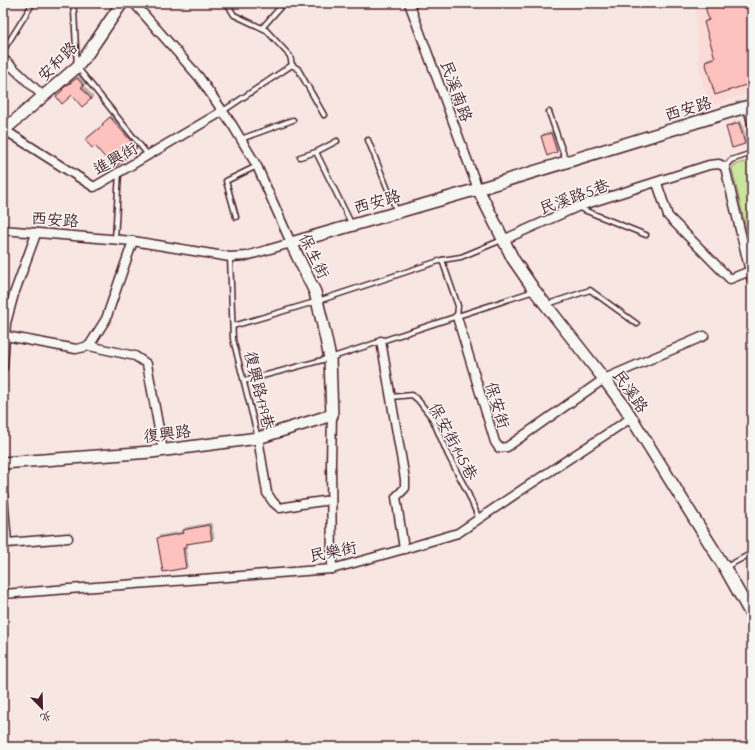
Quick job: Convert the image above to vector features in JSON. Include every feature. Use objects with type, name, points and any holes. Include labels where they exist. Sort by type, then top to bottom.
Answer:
[{"type":"street","name":"安和路","points":[[3,130],[77,67],[122,3]]},
{"type":"street","name":"保生街","points":[[134,3],[199,77],[241,139],[257,166],[291,243],[315,292],[330,358],[332,416],[332,569]]},
{"type":"street","name":"民溪南路","points":[[409,3],[478,189]]},
{"type":"street","points":[[3,60],[43,96]]},
{"type":"street","name":"西安路","points":[[3,230],[36,234],[115,239],[230,257],[246,256],[478,189],[749,106]]},
{"type":"street","name":"進興街","points":[[3,130],[94,187],[223,111]]},
{"type":"street","name":"民溪路5巷","points":[[502,240],[577,207],[657,183],[709,165],[719,164],[725,167]]},
{"type":"street","points":[[725,167],[752,280]]},
{"type":"street","points":[[657,183],[668,216],[730,279],[750,271]]},
{"type":"street","name":"民溪路","points":[[478,189],[502,240],[513,259],[545,305],[604,379],[631,418],[725,568],[752,616]]},
{"type":"street","points":[[3,368],[6,323],[14,294],[36,234]]},
{"type":"street","points":[[89,346],[106,319],[133,241]]},
{"type":"street","name":"保安街","points":[[458,317],[495,442],[499,448],[507,447],[604,379]]},
{"type":"street","points":[[6,336],[76,349],[89,346],[135,356],[147,364],[163,451]]},
{"type":"street","points":[[604,379],[704,336]]},
{"type":"street","points":[[381,341],[406,479],[405,488],[396,497],[404,549]]},
{"type":"street","name":"復興路","points":[[3,463],[163,451],[258,438],[332,416]]},
{"type":"street","name":"民樂街","points":[[3,594],[332,569],[404,549],[458,533],[480,520],[523,489],[631,418]]},
{"type":"street","name":"復興路179巷","points":[[258,438],[267,493],[273,502],[280,508],[331,500]]},
{"type":"street","points":[[3,495],[7,543],[68,538]]},
{"type":"lane","points":[[3,51],[33,3]]},
{"type":"lane","points":[[72,3],[74,11],[77,67],[148,155]]},
{"type":"lane","points":[[227,3],[234,15],[266,30],[290,56],[292,65],[298,69],[324,115]]},
{"type":"lane","points":[[262,28],[284,3]]},
{"type":"lane","points":[[223,111],[292,65]]},
{"type":"lane","points":[[749,106],[752,131]]},
{"type":"lane","points":[[549,112],[567,162]]},
{"type":"lane","points":[[241,139],[293,120]]},
{"type":"lane","points":[[368,140],[397,212]]},
{"type":"lane","points":[[300,157],[316,152],[337,142]]},
{"type":"lane","points":[[316,152],[352,225]]},
{"type":"lane","points":[[725,167],[730,160],[752,153]]},
{"type":"lane","points":[[236,217],[226,181],[257,166]]},
{"type":"lane","points":[[115,239],[119,172]]},
{"type":"lane","points":[[577,207],[646,235]]},
{"type":"lane","points":[[233,326],[318,301],[442,260],[461,257],[502,240]]},
{"type":"lane","name":"復興路179巷","points":[[230,257],[233,339],[258,438]]},
{"type":"lane","points":[[442,260],[458,306],[458,317]]},
{"type":"lane","points":[[545,305],[590,290],[637,324]]},
{"type":"lane","points":[[244,381],[330,358],[535,291]]},
{"type":"lane","name":"保安街145巷","points":[[391,397],[412,396],[418,400],[432,418],[448,455],[480,520]]},
{"type":"lane","points":[[725,568],[752,553]]},
{"type":"shaded area","points":[[695,3],[752,3],[752,92],[710,106],[699,70]]},
{"type":"green space","points":[[752,160],[752,254],[732,169],[734,165]]},
{"type":"building","points":[[704,3],[752,3],[752,83],[715,95],[705,61],[715,58],[704,22],[709,20]]},
{"type":"building","points":[[77,78],[84,86],[81,87],[91,99],[82,107],[72,95],[62,104],[56,96],[63,90],[62,89]]},
{"type":"building","points":[[110,117],[137,148],[114,168],[95,146],[92,148],[85,140]]},
{"type":"building","points":[[739,123],[745,144],[732,148],[726,127]]},
{"type":"building","points":[[551,133],[557,152],[547,156],[541,136]]},
{"type":"building","points":[[209,525],[212,540],[186,544],[186,548],[183,548],[186,568],[163,572],[157,538],[184,533],[183,530]]}]
